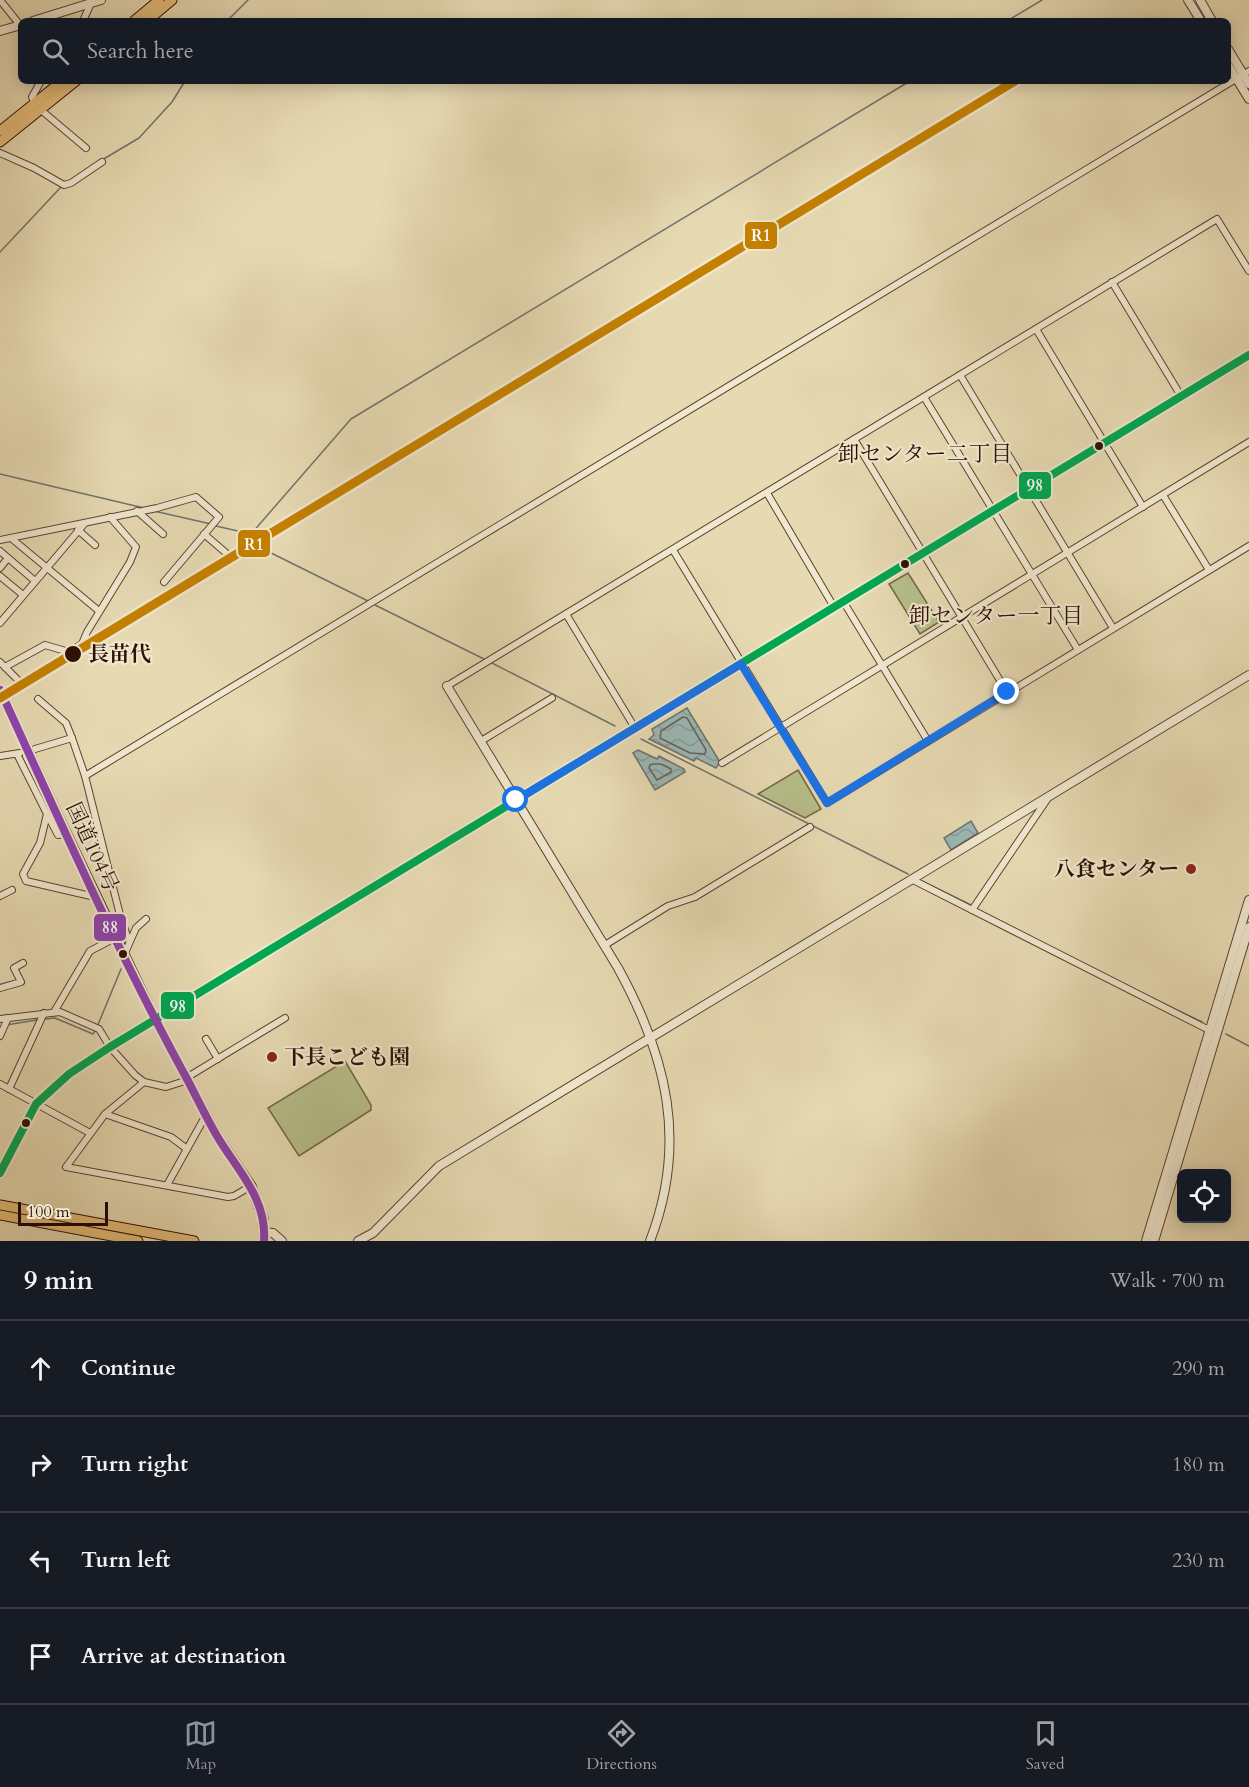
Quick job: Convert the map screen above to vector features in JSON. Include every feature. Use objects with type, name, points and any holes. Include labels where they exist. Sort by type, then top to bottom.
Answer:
[{"type":"highway","points":[[138,18],[159,0]]},
{"type":"highway","points":[[151,18],[172,0]]},
{"type":"highway","points":[[0,142],[59,84]]},
{"type":"highway","points":[[0,131],[72,84]]},
{"type":"highway","name":"国道104号","points":[[0,690],[123,956],[217,1136],[251,1186],[263,1218],[264,1236]]},
{"type":"highway","points":[[0,1204],[194,1241]]},
{"type":"highway","points":[[0,1215],[138,1241]]},
{"type":"street","points":[[0,0],[18,22]]},
{"type":"street","points":[[42,18],[101,0]]},
{"type":"street","points":[[1188,0],[1199,18]]},
{"type":"street","points":[[1200,0],[1210,18]]},
{"type":"street","points":[[84,18],[92,2]]},
{"type":"street","points":[[0,31],[18,26]]},
{"type":"street","points":[[1231,54],[1249,84]]},
{"type":"street","points":[[1243,74],[1249,99]]},
{"type":"street","points":[[39,84],[32,97],[38,107],[87,148]]},
{"type":"street","points":[[85,776],[1227,84]]},
{"type":"street","points":[[0,153],[64,185],[71,183],[102,162]]},
{"type":"street","points":[[650,1241],[669,1173],[670,1118],[665,1089],[650,1039],[630,988],[447,686],[1217,219],[1249,271]]},
{"type":"street","points":[[1112,282],[1181,396]]},
{"type":"street","points":[[1036,329],[1143,507]]},
{"type":"street","points":[[0,1173],[36,1104],[69,1074],[110,1047],[1249,355]]},
{"type":"street","points":[[960,375],[1113,628]]},
{"type":"street","points":[[924,397],[1078,650]]},
{"type":"street","points":[[854,439],[1007,692]]},
{"type":"street","points":[[722,762],[1249,442]]},
{"type":"street","points":[[767,493],[834,607]]},
{"type":"street","points":[[1163,495],[1209,570]]},
{"type":"street","points":[[0,540],[196,497],[219,517],[164,582]]},
{"type":"street","points":[[137,511],[163,534]]},
{"type":"street","points":[[20,681],[2,665],[45,645],[69,652],[80,646],[130,562],[136,547],[110,517]]},
{"type":"street","points":[[0,623],[85,522]]},
{"type":"street","points":[[78,530],[95,545]]},
{"type":"street","points":[[204,534],[225,552]]},
{"type":"street","points":[[11,538],[99,611]]},
{"type":"street","points":[[673,550],[827,803],[1249,546]]},
{"type":"street","points":[[0,551],[35,581]]},
{"type":"street","points":[[0,568],[8,558]]},
{"type":"street","points":[[0,576],[23,595]]},
{"type":"street","points":[[843,601],[928,741]]},
{"type":"street","points":[[566,614],[635,728]]},
{"type":"street","points":[[358,1241],[372,1233],[439,1166],[1249,675]]},
{"type":"street","points":[[481,741],[552,698]]},
{"type":"street","points":[[38,699],[66,723],[72,738],[85,776],[120,915],[130,940]]},
{"type":"street","points":[[35,749],[72,738]]},
{"type":"street","points":[[0,756],[19,753],[58,835],[66,834]]},
{"type":"street","points":[[972,910],[1048,797]]},
{"type":"street","points":[[47,814],[40,843],[23,874],[26,881],[95,897]]},
{"type":"street","points":[[605,945],[668,906],[695,897],[810,827]]},
{"type":"street","points":[[912,880],[1209,1030]]},
{"type":"street","points":[[0,896],[12,890]]},
{"type":"street","points":[[1146,1241],[1249,900]]},
{"type":"street","points":[[107,921],[120,915]]},
{"type":"street","points":[[123,956],[136,927],[146,919]]},
{"type":"street","points":[[1154,1241],[1249,927]]},
{"type":"street","points":[[54,1012],[90,951],[115,938]]},
{"type":"street","points":[[0,988],[21,982],[14,968],[23,963]]},
{"type":"street","points":[[0,1019],[60,1012],[99,1029],[110,1047],[135,1075],[144,1082],[166,1087],[187,1079],[285,1018]]},
{"type":"street","points":[[9,1089],[44,1013]]},
{"type":"street","points":[[0,1036],[8,1018]]},
{"type":"street","points":[[206,1039],[218,1059]]},
{"type":"street","points":[[144,1082],[105,1114],[66,1167],[228,1197],[251,1186]]},
{"type":"street","points":[[0,1084],[90,1133]]},
{"type":"street","points":[[105,1114],[171,1137],[187,1149]]},
{"type":"street","points":[[167,1185],[206,1115]]},
{"type":"street","points":[[264,1236],[273,1233],[282,1241]]},
{"type":"green space","points":[[908,573],[939,622],[920,634],[889,584]]},
{"type":"green space","points":[[798,770],[821,809],[805,818],[758,794]]},
{"type":"green space","points":[[345,1061],[371,1105],[371,1110],[299,1156],[268,1108]]},
{"type":"water","points":[[687,708],[720,762],[716,768],[696,758],[694,761],[649,739],[654,735],[652,729]]},
{"type":"water","points":[[638,750],[657,759],[659,756],[684,769],[685,772],[655,790],[633,753]]},
{"type":"water","points":[[971,821],[978,833],[951,850],[944,838]]},
{"type":"waterway","points":[[230,18],[248,0]]},
{"type":"waterway","points":[[1012,18],[1042,0]]},
{"type":"waterway","points":[[102,160],[139,138],[172,102],[183,84]]},
{"type":"waterway","points":[[251,534],[351,419],[905,84]]},
{"type":"waterway","points":[[0,252],[61,187]]},
{"type":"waterway","points":[[0,474],[144,508]]},
{"type":"waterway","points":[[154,511],[211,524]]},
{"type":"waterway","points":[[216,526],[251,534],[263,549],[368,601]]},
{"type":"waterway","points":[[375,605],[486,660]]},
{"type":"waterway","points":[[490,662],[615,726]]},
{"type":"waterway","points":[[641,739],[908,874]]},
{"type":"waterway","points":[[922,881],[971,905]]},
{"type":"waterway","points":[[975,908],[1030,936]]},
{"type":"waterway","points":[[97,1027],[121,969]]},
{"type":"waterway","points":[[1152,998],[1202,1022]]},
{"type":"waterway","points":[[45,1019],[55,1018],[93,1034],[95,1031]]},
{"type":"waterway","points":[[6,1025],[37,1020]]},
{"type":"waterway","points":[[1226,1034],[1249,1046]]},
{"type":"transit line","name":"R1","points":[[0,698],[1010,84]]},
{"type":"transit line","name":"98","points":[[0,1173],[36,1104],[69,1074],[110,1047],[1249,355]]},
{"type":"transit line","name":"88","points":[[0,690],[137,983],[213,1129],[256,1198],[264,1226],[264,1241]]},
{"type":"place","name":"長苗代","points":[[73,654]]},
{"type":"place","name":"八食センター","points":[[1191,869]]},
{"type":"place","name":"下長こども園","points":[[272,1057]]},
{"type":"district","name":"卸センター二丁目","points":[[925,454]]},
{"type":"district","name":"卸センター一丁目","points":[[996,616]]},
{"type":"route","points":[[516,800],[741,664],[827,803],[1007,692]]}]
